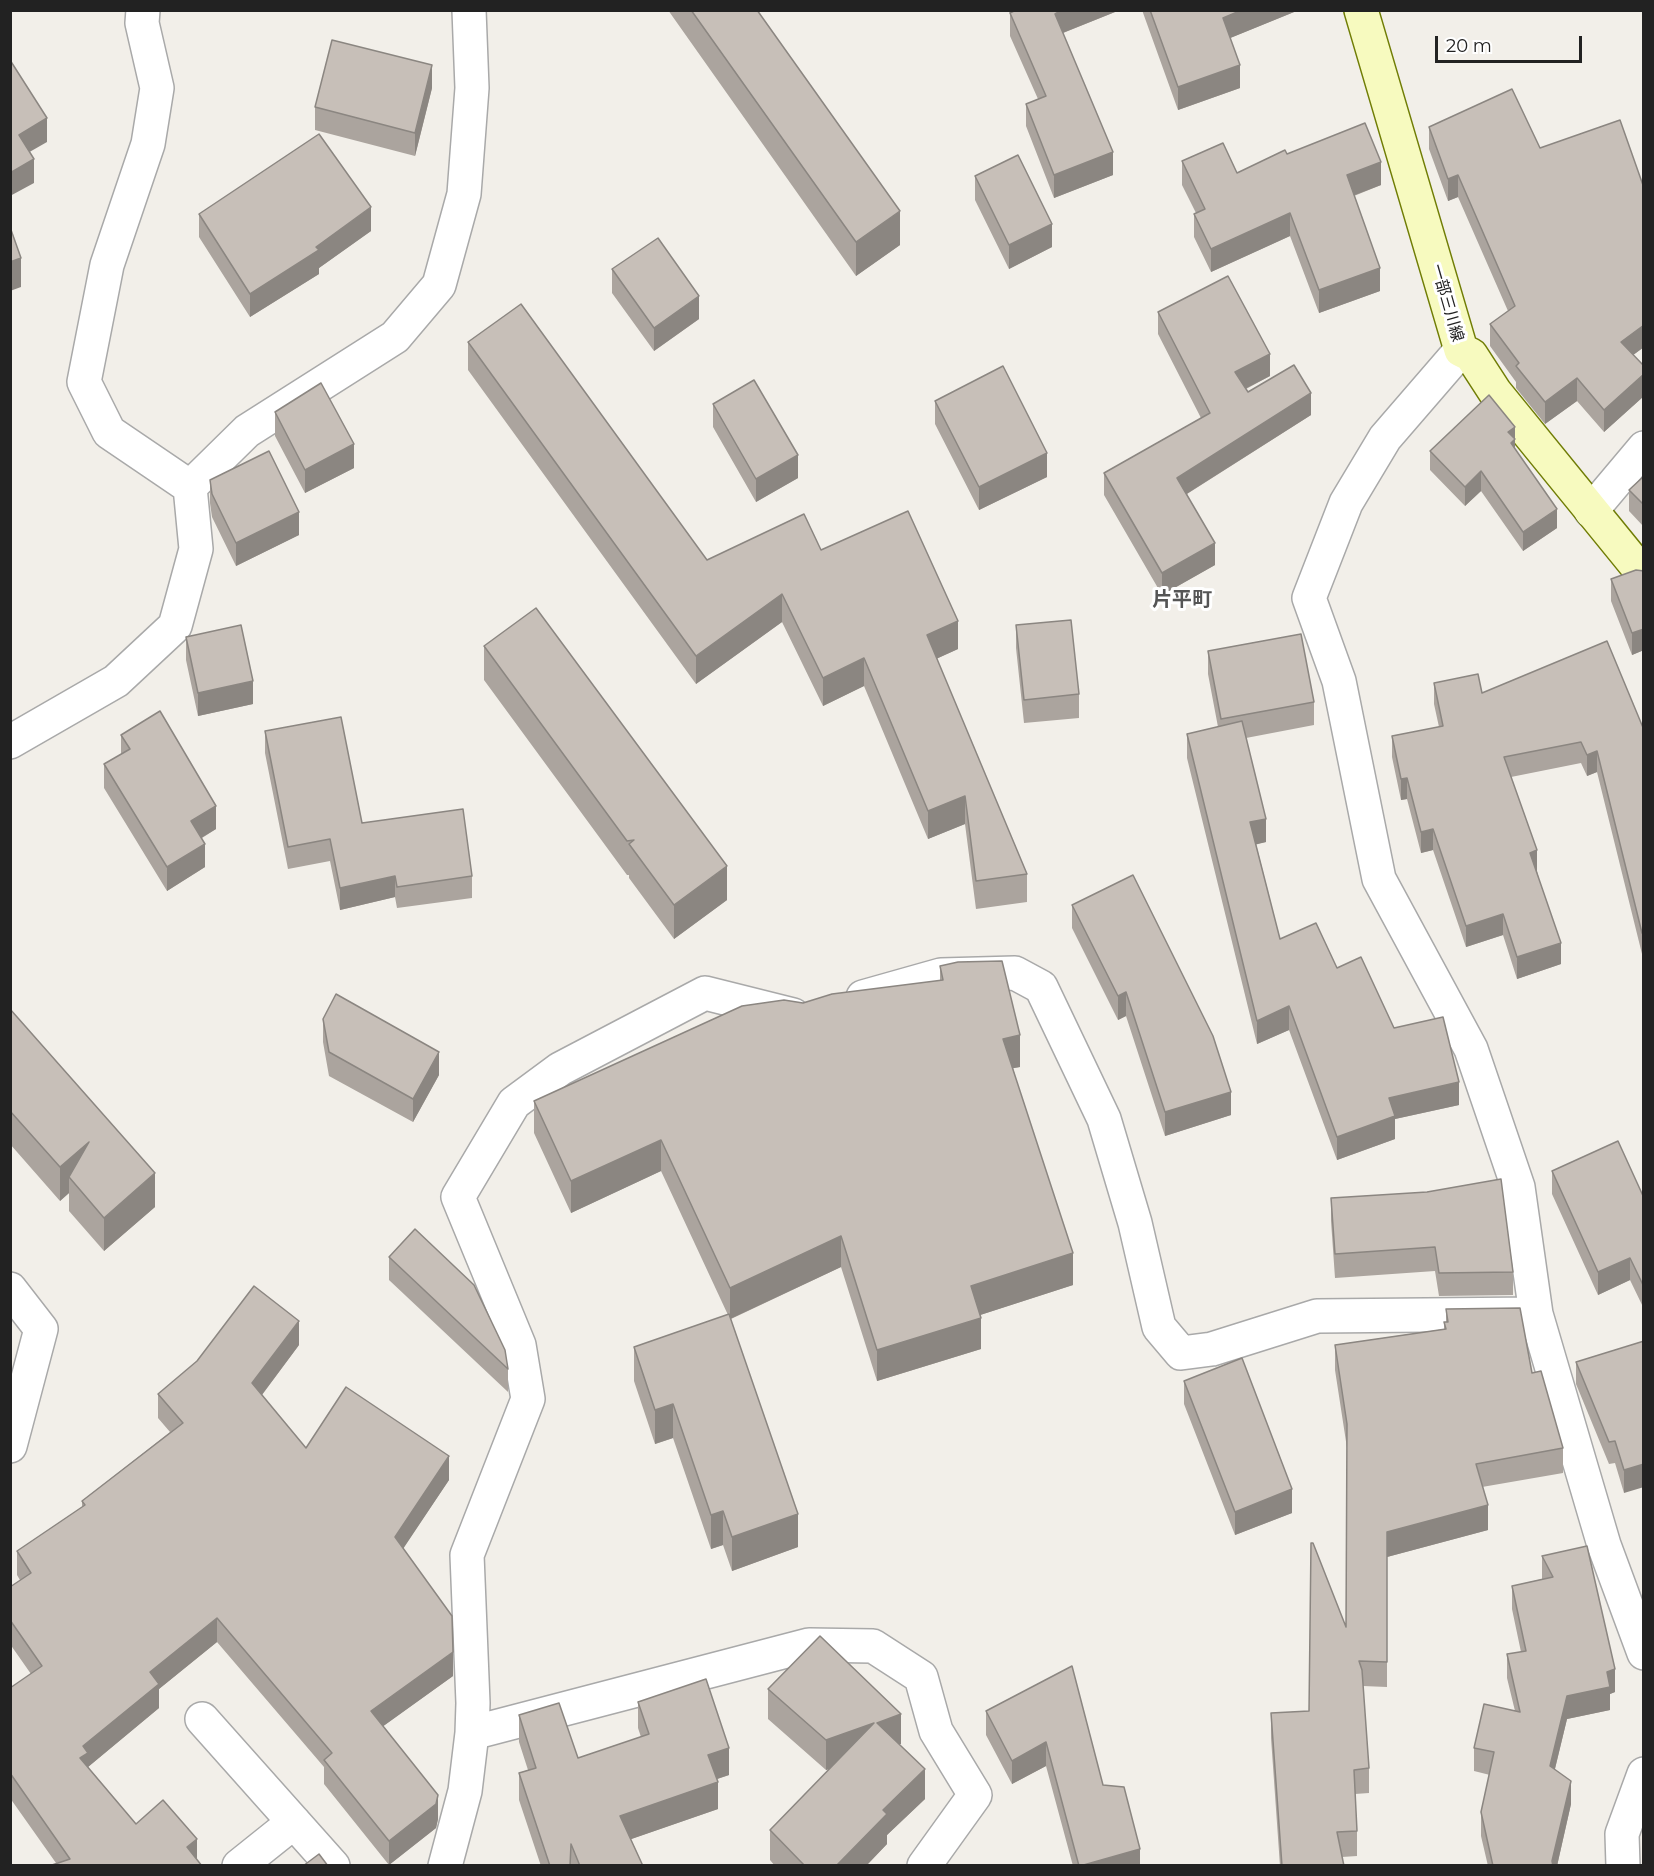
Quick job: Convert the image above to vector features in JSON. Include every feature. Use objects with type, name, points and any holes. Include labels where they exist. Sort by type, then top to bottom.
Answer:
[{"type":"main road","name":"一部三川線","points":[[1361,10],[1461,350],[1471,355],[1495,392],[1644,575]]},
{"type":"street","points":[[143,10],[142,23],[157,88],[148,144],[107,265],[84,382],[109,432],[190,487]]},
{"type":"street","points":[[190,487],[247,431],[395,337],[439,285],[464,194],[472,88],[469,10]]},
{"type":"street","points":[[1461,350],[1385,438],[1346,503],[1309,598],[1339,681],[1379,879],[1471,1049],[1518,1187],[1536,1314],[1604,1545],[1644,1653]]},
{"type":"street","points":[[1591,511],[1644,448]]},
{"type":"street","points":[[10,742],[116,681],[175,626],[196,549],[190,487]]},
{"type":"street","points":[[445,1866],[465,1791],[472,1734],[473,1703],[467,1555],[528,1399],[519,1345],[458,1197],[514,1103],[560,1069],[705,993],[798,1016],[941,975],[1015,973],[1041,987],[1104,1119],[1135,1223],[1159,1327],[1181,1353],[1212,1348],[1317,1316],[1536,1314]]},
{"type":"street","points":[[10,1289],[41,1329],[10,1446]]},
{"type":"street","points":[[472,1734],[809,1644],[873,1646],[921,1677],[936,1731],[975,1795],[924,1866]]},
{"type":"street","points":[[202,1719],[333,1866]]},
{"type":"street","points":[[1623,1866],[1622,1834],[1644,1774]]},
{"type":"street","points":[[239,1866],[294,1822]]},
{"type":"building","points":[[691,10],[757,10],[900,211],[856,242]]},
{"type":"building","points":[[1016,10],[1062,10],[1055,14],[1113,152],[1054,175],[1026,104],[1046,96],[1010,13]]},
{"type":"building","points":[[1150,10],[1242,10],[1223,18],[1240,65],[1178,87]]},
{"type":"building","points":[[332,40],[432,65],[415,133],[315,107]]},
{"type":"building","points":[[10,60],[47,118],[19,135],[34,159],[10,173]]},
{"type":"building","points":[[1512,89],[1540,148],[1620,120],[1644,188],[1644,325],[1621,342],[1644,366],[1644,374],[1604,410],[1577,378],[1545,402],[1516,366],[1519,363],[1490,324],[1515,306],[1458,175],[1448,179],[1429,127]]},
{"type":"building","points":[[1365,123],[1381,162],[1347,175],[1380,268],[1319,290],[1290,213],[1211,249],[1194,214],[1205,209],[1182,161],[1223,143],[1237,173],[1285,150],[1287,154]]},
{"type":"building","points":[[319,134],[371,207],[316,247],[319,250],[250,294],[199,214]]},
{"type":"building","points":[[1018,155],[1052,224],[1009,245],[975,176]]},
{"type":"building","points":[[10,227],[21,258],[10,262]]},
{"type":"building","points":[[658,238],[699,296],[654,328],[612,269]]},
{"type":"building","points":[[1228,276],[1270,354],[1235,372],[1248,392],[1294,365],[1311,393],[1177,478],[1215,543],[1162,573],[1104,473],[1210,413],[1158,312]]},
{"type":"building","points":[[521,304],[707,560],[804,514],[821,550],[908,511],[958,621],[927,635],[1027,874],[976,881],[965,796],[928,811],[864,658],[823,678],[782,594],[696,656],[468,342]]},
{"type":"building","points":[[1003,366],[1047,453],[979,487],[935,401]]},
{"type":"building","points":[[754,380],[798,455],[756,479],[713,404]]},
{"type":"building","points":[[321,383],[354,444],[305,470],[275,412]]},
{"type":"building","points":[[1489,395],[1515,427],[1508,432],[1515,439],[1511,443],[1557,509],[1523,532],[1481,471],[1465,487],[1430,451]]},
{"type":"building","points":[[269,451],[299,512],[236,543],[212,494],[210,480]]},
{"type":"building","points":[[1644,476],[1644,505],[1629,490]]},
{"type":"building","points":[[1636,570],[1644,571],[1644,629],[1632,633],[1611,579]]},
{"type":"building","points":[[536,608],[727,866],[674,905],[629,844],[634,840],[627,841],[484,646]]},
{"type":"building","points":[[1071,620],[1079,694],[1024,700],[1016,625]]},
{"type":"building","points":[[241,625],[253,681],[198,693],[186,637]]},
{"type":"building","points":[[1301,634],[1314,702],[1221,719],[1208,651]]},
{"type":"building","points":[[1607,641],[1644,730],[1644,933],[1642,933],[1597,751],[1587,755],[1581,742],[1504,757],[1537,850],[1530,853],[1561,943],[1517,957],[1503,914],[1466,926],[1433,829],[1421,832],[1407,778],[1401,779],[1392,736],[1443,726],[1434,683],[1478,674],[1482,693]]},
{"type":"building","points":[[160,711],[216,806],[191,821],[205,844],[167,867],[104,764],[130,749],[121,735]]},
{"type":"building","points":[[341,717],[362,823],[463,809],[472,876],[397,887],[395,876],[340,888],[330,839],[288,847],[265,731]]},
{"type":"building","points":[[1242,721],[1266,819],[1250,822],[1280,939],[1316,923],[1337,968],[1361,957],[1394,1028],[1443,1017],[1459,1082],[1389,1098],[1395,1116],[1337,1137],[1289,1006],[1257,1021],[1187,734]]},
{"type":"building","points":[[1133,875],[1213,1036],[1231,1092],[1165,1112],[1126,992],[1118,996],[1072,905]]},
{"type":"building","points":[[1002,961],[1020,1035],[1003,1039],[1073,1253],[971,1286],[981,1318],[877,1350],[841,1236],[730,1288],[661,1140],[571,1181],[534,1101],[742,1006],[784,1000],[803,1003],[832,994],[943,980],[940,966],[958,962]]},
{"type":"building","points":[[336,994],[439,1052],[413,1099],[329,1052],[323,1019]]},
{"type":"building","points":[[10,1009],[155,1173],[104,1218],[69,1177],[89,1142],[60,1167],[10,1111]]},
{"type":"building","points":[[1618,1141],[1644,1198],[1644,1287],[1630,1258],[1598,1272],[1552,1171]]},
{"type":"building","points":[[1501,1179],[1513,1272],[1439,1273],[1435,1247],[1335,1254],[1331,1198],[1427,1192]]},
{"type":"building","points":[[415,1229],[474,1285],[505,1350],[508,1369],[389,1257]]},
{"type":"building","points":[[254,1286],[299,1321],[252,1383],[306,1448],[346,1387],[449,1456],[395,1537],[452,1616],[453,1652],[371,1711],[438,1795],[436,1804],[389,1841],[324,1760],[332,1753],[217,1618],[150,1672],[159,1684],[83,1746],[88,1753],[80,1758],[136,1824],[163,1800],[197,1839],[187,1847],[202,1866],[49,1866],[70,1859],[10,1773],[10,1688],[42,1666],[10,1620],[10,1587],[31,1573],[17,1551],[85,1505],[82,1501],[183,1423],[158,1394],[197,1361]]},
{"type":"building","points":[[1520,1308],[1532,1373],[1541,1371],[1563,1448],[1476,1464],[1488,1505],[1387,1532],[1387,1662],[1359,1661],[1362,1670],[1369,1768],[1354,1770],[1357,1831],[1337,1832],[1344,1866],[1282,1866],[1271,1713],[1309,1711],[1311,1543],[1313,1543],[1346,1627],[1347,1424],[1335,1345],[1446,1329],[1444,1322],[1448,1322],[1446,1309]]},
{"type":"building","points":[[729,1314],[798,1514],[732,1537],[723,1511],[711,1515],[673,1404],[655,1410],[634,1347]]},
{"type":"building","points":[[1644,1341],[1644,1464],[1624,1470],[1615,1441],[1609,1442],[1576,1362]]},
{"type":"building","points":[[1242,1358],[1292,1489],[1235,1512],[1184,1381]]},
{"type":"building","points":[[1587,1546],[1615,1669],[1607,1672],[1610,1687],[1567,1696],[1550,1766],[1571,1781],[1552,1861],[1553,1866],[1493,1866],[1481,1812],[1494,1752],[1474,1748],[1484,1704],[1520,1712],[1507,1654],[1526,1651],[1512,1586],[1553,1577],[1542,1556]]},
{"type":"building","points":[[820,1636],[901,1714],[877,1723],[925,1769],[883,1810],[887,1814],[836,1866],[805,1866],[770,1830],[874,1723],[826,1740],[768,1689]]},
{"type":"building","points":[[1072,1666],[1103,1785],[1124,1787],[1140,1849],[1080,1866],[1046,1742],[1012,1761],[986,1711]]},
{"type":"building","points":[[706,1679],[729,1748],[708,1755],[718,1782],[620,1816],[643,1866],[580,1866],[571,1844],[570,1866],[550,1866],[519,1773],[536,1768],[519,1715],[559,1703],[578,1758],[649,1734],[638,1702]]},
{"type":"building","points":[[319,1854],[328,1866],[303,1866]]},
{"type":"district","name":"片平町","points":[[1182,600]]}]
